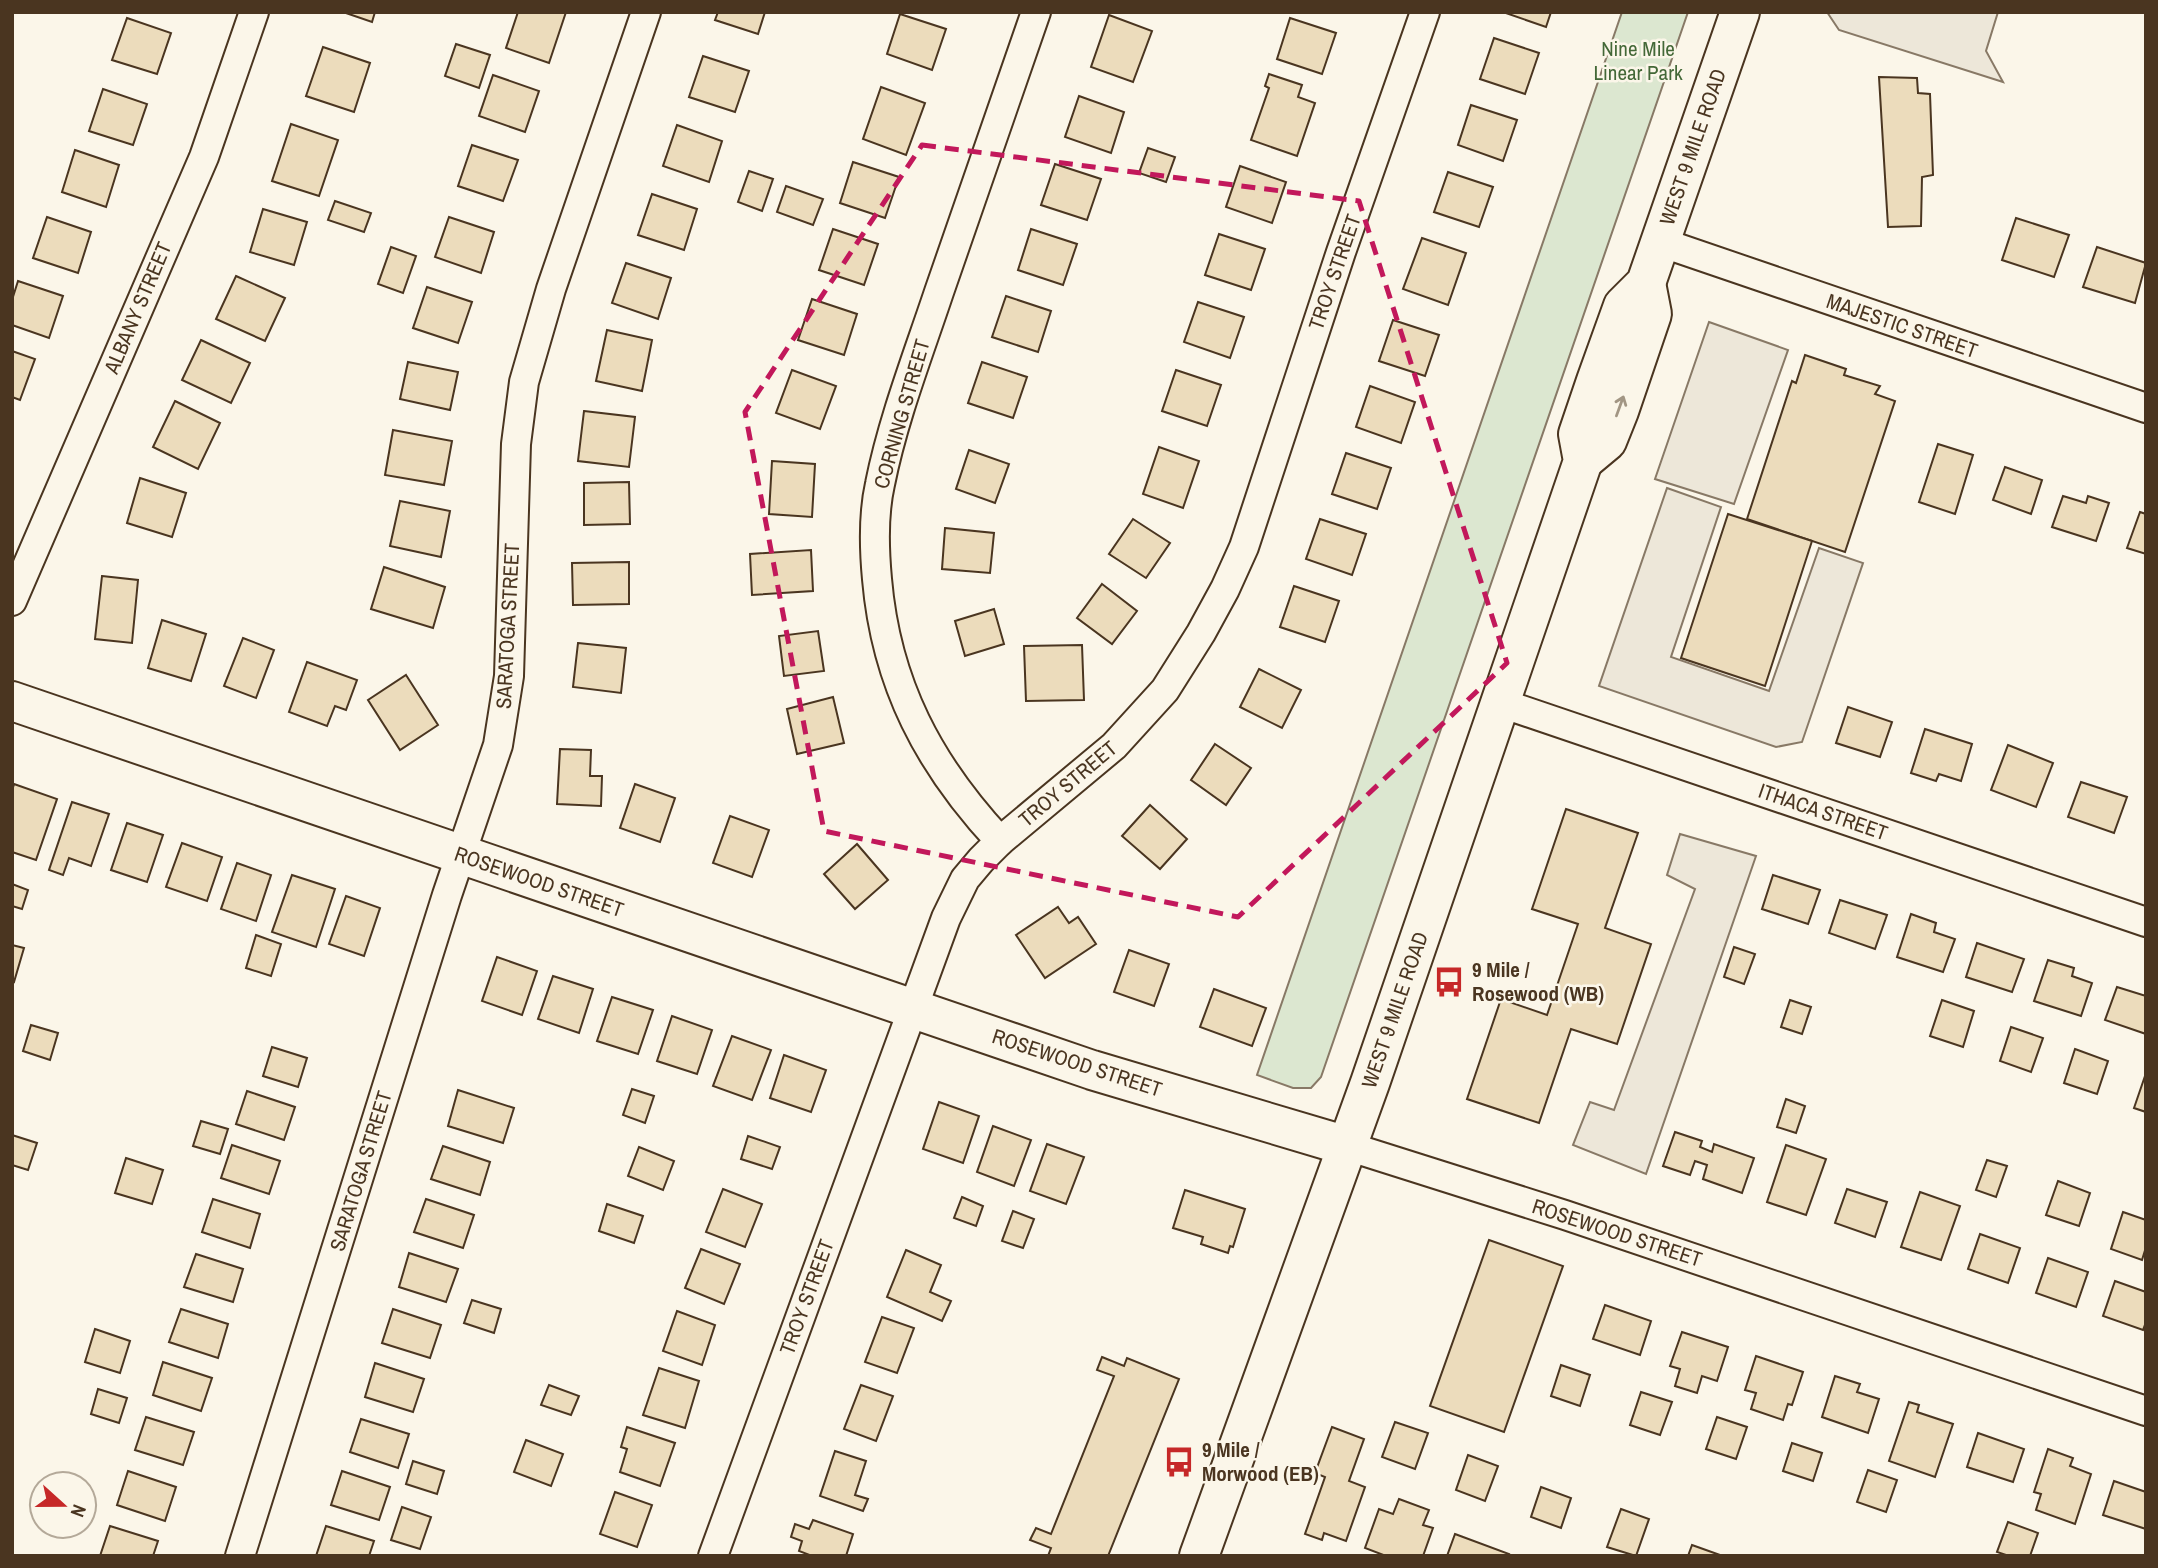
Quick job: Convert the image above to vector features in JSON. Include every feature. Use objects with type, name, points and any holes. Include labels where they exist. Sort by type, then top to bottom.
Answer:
[{"type":"main road","name":"WEST 9 MILE ROAD","points":[[1199,1556],[1347,1146],[1583,461],[1607,441],[1619,411],[1652,314],[1646,282],[1740,12]]},
{"type":"main road","name":"ROSEWOOD STREET","points":[[12,701],[1091,1070],[1347,1146]]},
{"type":"street","name":"ALBANY STREET","points":[[12,601],[204,157],[254,12]]},
{"type":"street","name":"SARATOGA STREET","points":[[240,1556],[460,856],[498,745],[509,676],[516,444],[524,382],[551,289],[646,12]]},
{"type":"street","name":"CORNING STREET","points":[[1000,841],[943,774],[915,723],[898,684],[879,607],[875,526],[879,485],[898,415],[1036,12]]},
{"type":"street","name":"TROY STREET","points":[[713,1556],[912,1009],[946,918],[965,879],[1000,841],[1114,746],[1165,690],[1224,589],[1244,547],[1341,251],[1425,12]]},
{"type":"street","name":"MAJESTIC STREET","points":[[1660,242],[2146,408]]},
{"type":"street","name":"ITHACA STREET","points":[[1501,703],[2146,922]]},
{"type":"street","name":"ROSEWOOD STREET","points":[[1347,1146],[1592,1224],[2146,1411]]},
{"type":"highlighted area","points":[[922,145],[1359,201],[1507,663],[1238,917],[824,831],[745,412]]},
{"type":"green space","name":"Nine Mile Linear Park","points":[[1622,12],[1688,12],[1321,1077],[1311,1088],[1293,1088],[1257,1075]]},
{"type":"shaded area","points":[[1827,12],[1998,12],[1986,51],[2003,82],[1839,30]]},
{"type":"shaded area","points":[[1709,322],[1788,350],[1734,504],[1655,479]]},
{"type":"shaded area","points":[[1667,488],[1721,507],[1671,657],[1769,691],[1819,548],[1863,563],[1802,742],[1776,747],[1599,686]]},
{"type":"shaded area","points":[[1680,834],[1756,856],[1646,1174],[1573,1145],[1590,1102],[1614,1110],[1695,889],[1667,875]]},
{"type":"building","points":[[343,12],[375,12],[372,22]]},
{"type":"building","points":[[518,12],[566,12],[549,63],[506,48]]},
{"type":"building","points":[[718,12],[765,12],[758,34],[715,20]]},
{"type":"building","points":[[1503,12],[1551,12],[1546,27]]},
{"type":"building","points":[[900,14],[946,29],[932,70],[887,54]]},
{"type":"building","points":[[1109,15],[1152,31],[1133,82],[1091,67]]},
{"type":"building","points":[[127,18],[171,33],[157,74],[112,60]]},
{"type":"building","points":[[1290,18],[1336,33],[1322,74],[1277,59]]},
{"type":"building","points":[[1494,38],[1539,53],[1525,94],[1480,79]]},
{"type":"building","points":[[456,44],[490,55],[479,88],[445,76]]},
{"type":"building","points":[[323,47],[370,63],[354,112],[306,96]]},
{"type":"building","points":[[703,56],[749,71],[735,112],[689,97]]},
{"type":"building","points":[[1269,74],[1302,85],[1298,97],[1315,103],[1297,156],[1251,140],[1269,88],[1265,86]]},
{"type":"building","points":[[493,75],[539,91],[525,132],[479,116]]},
{"type":"building","points":[[1879,77],[1917,78],[1918,93],[1930,94],[1933,175],[1922,177],[1921,226],[1888,227]]},
{"type":"building","points":[[881,87],[925,103],[906,155],[863,139]]},
{"type":"building","points":[[103,89],[147,104],[133,145],[89,131]]},
{"type":"building","points":[[1079,96],[1124,112],[1111,153],[1065,137]]},
{"type":"building","points":[[1471,105],[1517,120],[1503,161],[1458,145]]},
{"type":"building","points":[[291,124],[338,140],[319,196],[272,181]]},
{"type":"building","points":[[677,125],[722,141],[709,182],[663,166]]},
{"type":"building","points":[[472,145],[518,160],[503,201],[458,186]]},
{"type":"building","points":[[1148,148],[1175,157],[1166,182],[1139,173]]},
{"type":"building","points":[[75,150],[119,165],[106,207],[62,192]]},
{"type":"building","points":[[853,162],[899,177],[885,218],[840,203]]},
{"type":"building","points":[[1055,164],[1101,179],[1087,220],[1041,205]]},
{"type":"building","points":[[1240,166],[1286,182],[1272,223],[1226,207]]},
{"type":"building","points":[[749,171],[773,179],[762,211],[738,202]]},
{"type":"building","points":[[1448,172],[1493,187],[1479,227],[1434,212]]},
{"type":"building","points":[[786,186],[823,199],[813,225],[777,212]]},
{"type":"building","points":[[652,194],[697,209],[684,250],[638,235]]},
{"type":"building","points":[[335,201],[371,213],[364,232],[328,220]]},
{"type":"building","points":[[263,209],[307,222],[294,265],[250,252]]},
{"type":"building","points":[[47,217],[91,232],[78,273],[33,258]]},
{"type":"building","points":[[449,217],[494,232],[481,273],[435,257]]},
{"type":"building","points":[[2016,218],[2069,235],[2054,277],[2002,260]]},
{"type":"building","points":[[833,229],[878,244],[864,285],[819,270]]},
{"type":"building","points":[[1031,229],[1077,244],[1063,285],[1018,270]]},
{"type":"building","points":[[1219,234],[1265,249],[1251,290],[1205,275]]},
{"type":"building","points":[[1422,238],[1466,253],[1448,305],[1403,289]]},
{"type":"building","points":[[391,247],[416,256],[403,293],[378,284]]},
{"type":"building","points":[[2097,247],[2146,263],[2135,303],[2083,287]]},
{"type":"building","points":[[626,263],[671,278],[658,319],[612,303]]},
{"type":"building","points":[[236,276],[285,298],[265,341],[216,319]]},
{"type":"building","points":[[18,281],[63,296],[49,338],[12,325],[12,300]]},
{"type":"building","points":[[427,287],[472,302],[458,343],[413,328]]},
{"type":"building","points":[[1006,296],[1051,311],[1038,352],[992,337]]},
{"type":"building","points":[[812,299],[857,314],[844,355],[798,340]]},
{"type":"building","points":[[1198,302],[1244,317],[1230,358],[1184,342]]},
{"type":"building","points":[[1393,320],[1439,335],[1425,376],[1379,361]]},
{"type":"building","points":[[607,330],[652,340],[642,391],[596,381]]},
{"type":"building","points":[[201,340],[250,363],[231,403],[182,380]]},
{"type":"building","points":[[12,351],[35,359],[20,400],[12,397]]},
{"type":"building","points":[[1805,355],[1846,369],[1844,375],[1880,386],[1875,394],[1895,401],[1845,552],[1747,519],[1792,381],[1796,383]]},
{"type":"building","points":[[408,362],[458,372],[450,410],[400,399]]},
{"type":"building","points":[[982,362],[1027,377],[1013,418],[968,403]]},
{"type":"building","points":[[792,370],[836,386],[820,429],[776,413]]},
{"type":"building","points":[[1176,370],[1221,385],[1207,426],[1162,411]]},
{"type":"building","points":[[1370,386],[1415,402],[1401,443],[1356,427]]},
{"type":"building","points":[[175,401],[220,423],[198,469],[153,447]]},
{"type":"building","points":[[584,411],[635,417],[629,467],[578,461]]},
{"type":"building","points":[[393,430],[452,441],[444,485],[385,475]]},
{"type":"building","points":[[1938,444],[1973,455],[1955,514],[1919,502]]},
{"type":"building","points":[[1159,447],[1199,461],[1183,508],[1143,494]]},
{"type":"building","points":[[969,450],[1009,464],[995,503],[956,489]]},
{"type":"building","points":[[1346,453],[1391,468],[1377,509],[1332,494]]},
{"type":"building","points":[[772,461],[815,464],[812,517],[769,514]]},
{"type":"building","points":[[2005,467],[2042,480],[2031,514],[1993,500]]},
{"type":"building","points":[[140,478],[186,493],[172,537],[127,523]]},
{"type":"building","points":[[629,482],[630,524],[584,525],[584,483]]},
{"type":"building","points":[[2063,496],[2086,503],[2088,496],[2109,503],[2096,541],[2052,527]]},
{"type":"building","points":[[400,501],[450,511],[441,557],[390,546]]},
{"type":"building","points":[[2140,512],[2146,514],[2146,554],[2127,548]]},
{"type":"building","points":[[1728,514],[1812,541],[1765,686],[1681,658]]},
{"type":"building","points":[[1133,519],[1170,543],[1146,578],[1109,554]]},
{"type":"building","points":[[1320,519],[1366,534],[1352,575],[1306,559]]},
{"type":"building","points":[[945,528],[994,533],[990,573],[942,569]]},
{"type":"building","points":[[811,550],[813,591],[752,595],[750,554]]},
{"type":"building","points":[[629,562],[629,604],[573,605],[572,563]]},
{"type":"building","points":[[384,567],[445,587],[433,628],[371,609]]},
{"type":"building","points":[[102,576],[138,580],[132,643],[95,639]]},
{"type":"building","points":[[1102,584],[1137,611],[1112,644],[1077,618]]},
{"type":"building","points":[[1294,586],[1339,601],[1325,642],[1280,627]]},
{"type":"building","points":[[994,609],[1004,644],[965,656],[955,621]]},
{"type":"building","points":[[162,620],[206,634],[191,681],[148,668]]},
{"type":"building","points":[[818,631],[824,671],[784,676],[779,636]]},
{"type":"building","points":[[243,638],[274,650],[256,698],[224,686]]},
{"type":"building","points":[[578,643],[626,648],[621,693],[573,687]]},
{"type":"building","points":[[1082,645],[1084,700],[1026,701],[1024,646]]},
{"type":"building","points":[[307,662],[357,680],[346,710],[335,706],[327,726],[289,712]]},
{"type":"building","points":[[1259,669],[1301,690],[1282,728],[1240,707]]},
{"type":"building","points":[[406,675],[438,725],[400,750],[368,700]]},
{"type":"building","points":[[833,697],[844,743],[797,754],[787,709]]},
{"type":"building","points":[[1848,707],[1892,722],[1880,757],[1836,743]]},
{"type":"building","points":[[1925,729],[1972,744],[1961,781],[1939,774],[1936,781],[1911,773]]},
{"type":"building","points":[[1215,744],[1251,768],[1226,805],[1191,780]]},
{"type":"building","points":[[2008,745],[2053,763],[2036,807],[1991,790]]},
{"type":"building","points":[[560,749],[591,750],[590,776],[602,776],[601,806],[557,804]]},
{"type":"building","points":[[2081,782],[2127,797],[2114,833],[2068,817]]},
{"type":"building","points":[[14,784],[57,799],[36,860],[12,852]]},
{"type":"building","points":[[635,784],[675,798],[660,842],[620,828]]},
{"type":"building","points":[[72,802],[109,814],[91,866],[69,858],[63,875],[49,870]]},
{"type":"building","points":[[1150,805],[1187,839],[1160,869],[1122,836]]},
{"type":"building","points":[[1566,809],[1638,833],[1605,928],[1651,944],[1617,1044],[1571,1029],[1539,1123],[1467,1099],[1501,999],[1547,1015],[1578,924],[1532,909]]},
{"type":"building","points":[[730,816],[769,830],[752,877],[713,863]]},
{"type":"building","points":[[127,823],[163,835],[147,882],[111,870]]},
{"type":"building","points":[[182,843],[222,857],[207,901],[166,887]]},
{"type":"building","points":[[857,844],[888,880],[855,909],[824,874]]},
{"type":"building","points":[[237,863],[271,875],[256,921],[221,909]]},
{"type":"building","points":[[292,875],[335,889],[316,947],[272,932]]},
{"type":"building","points":[[1773,875],[1820,890],[1808,924],[1762,909]]},
{"type":"building","points":[[12,884],[28,890],[22,909],[12,906]]},
{"type":"building","points":[[346,896],[380,908],[364,956],[329,944]]},
{"type":"building","points":[[1840,900],[1887,915],[1875,949],[1829,933]]},
{"type":"building","points":[[1058,907],[1069,923],[1078,917],[1096,944],[1045,978],[1016,935]]},
{"type":"building","points":[[1911,914],[1936,923],[1934,932],[1955,939],[1943,972],[1897,957]]},
{"type":"building","points":[[256,935],[281,944],[271,976],[246,968]]},
{"type":"building","points":[[1977,943],[2024,959],[2012,992],[1966,977]]},
{"type":"building","points":[[12,945],[24,948],[14,982],[12,981]]},
{"type":"building","points":[[1734,947],[1755,954],[1744,984],[1724,977]]},
{"type":"building","points":[[1129,950],[1169,964],[1154,1006],[1114,992]]},
{"type":"building","points":[[497,957],[537,971],[522,1015],[482,1001]]},
{"type":"building","points":[[2048,960],[2074,968],[2072,976],[2092,983],[2081,1016],[2034,1001]]},
{"type":"building","points":[[553,976],[593,989],[579,1033],[538,1019]]},
{"type":"building","points":[[2117,987],[2146,996],[2146,1034],[2105,1020]]},
{"type":"building","points":[[1214,989],[1266,1008],[1252,1046],[1200,1027]]},
{"type":"building","points":[[612,997],[653,1010],[638,1054],[597,1041]]},
{"type":"building","points":[[1790,1000],[1811,1007],[1802,1034],[1781,1027]]},
{"type":"building","points":[[1942,1000],[1974,1011],[1963,1047],[1930,1036]]},
{"type":"building","points":[[672,1016],[712,1030],[697,1074],[657,1061]]},
{"type":"building","points":[[31,1025],[58,1033],[50,1060],[23,1051]]},
{"type":"building","points":[[2011,1027],[2043,1038],[2031,1072],[2000,1061]]},
{"type":"building","points":[[732,1036],[771,1050],[752,1100],[713,1086]]},
{"type":"building","points":[[272,1047],[307,1058],[298,1087],[263,1076]]},
{"type":"building","points":[[2075,1049],[2108,1061],[2097,1094],[2064,1083]]},
{"type":"building","points":[[784,1055],[826,1070],[811,1112],[770,1098]]},
{"type":"building","points":[[2146,1076],[2146,1112],[2134,1108]]},
{"type":"building","points":[[632,1089],[654,1096],[645,1123],[623,1115]]},
{"type":"building","points":[[458,1090],[514,1108],[503,1143],[448,1126]]},
{"type":"building","points":[[247,1091],[295,1107],[284,1140],[236,1124]]},
{"type":"building","points":[[1786,1099],[1805,1106],[1796,1133],[1777,1127]]},
{"type":"building","points":[[939,1102],[979,1116],[963,1163],[923,1149]]},
{"type":"building","points":[[201,1121],[228,1129],[220,1154],[193,1146]]},
{"type":"building","points":[[993,1126],[1031,1140],[1014,1186],[977,1172]]},
{"type":"building","points":[[1675,1132],[1702,1141],[1700,1147],[1712,1152],[1714,1144],[1754,1158],[1742,1193],[1703,1179],[1707,1165],[1695,1161],[1690,1175],[1663,1166]]},
{"type":"building","points":[[12,1135],[37,1143],[28,1170],[12,1165]]},
{"type":"building","points":[[748,1136],[780,1147],[772,1169],[741,1159]]},
{"type":"building","points":[[1047,1144],[1084,1157],[1066,1204],[1030,1191]]},
{"type":"building","points":[[232,1145],[280,1161],[269,1194],[221,1178]]},
{"type":"building","points":[[1786,1145],[1826,1159],[1806,1215],[1767,1202]]},
{"type":"building","points":[[443,1146],[490,1162],[480,1195],[431,1179]]},
{"type":"building","points":[[639,1147],[674,1161],[663,1190],[628,1176]]},
{"type":"building","points":[[126,1158],[163,1170],[152,1204],[115,1193]]},
{"type":"building","points":[[1987,1160],[2007,1166],[1996,1197],[1976,1190]]},
{"type":"building","points":[[2058,1181],[2090,1193],[2079,1226],[2046,1215]]},
{"type":"building","points":[[723,1189],[762,1204],[745,1247],[706,1232]]},
{"type":"building","points":[[1847,1189],[1887,1202],[1875,1237],[1835,1223]]},
{"type":"building","points":[[1185,1190],[1245,1209],[1233,1247],[1230,1246],[1228,1253],[1201,1244],[1203,1237],[1173,1228]]},
{"type":"building","points":[[1920,1192],[1960,1206],[1941,1260],[1901,1247]]},
{"type":"building","points":[[962,1197],[983,1206],[976,1226],[954,1218]]},
{"type":"building","points":[[213,1199],[260,1214],[250,1248],[202,1232]]},
{"type":"building","points":[[426,1199],[474,1215],[463,1248],[414,1232]]},
{"type":"building","points":[[607,1204],[643,1216],[634,1243],[599,1231]]},
{"type":"building","points":[[1013,1211],[1034,1219],[1023,1248],[1002,1241]]},
{"type":"building","points":[[2123,1212],[2146,1220],[2146,1247],[2142,1260],[2111,1249]]},
{"type":"building","points":[[1980,1234],[2020,1248],[2008,1283],[1968,1269]]},
{"type":"building","points":[[1489,1240],[1563,1266],[1504,1432],[1430,1406]]},
{"type":"building","points":[[701,1249],[740,1264],[724,1304],[685,1288]]},
{"type":"building","points":[[906,1250],[941,1265],[930,1292],[951,1301],[942,1321],[887,1297]]},
{"type":"building","points":[[409,1253],[458,1269],[446,1302],[399,1287]]},
{"type":"building","points":[[196,1254],[243,1269],[233,1302],[184,1287]]},
{"type":"building","points":[[2048,1258],[2088,1272],[2076,1307],[2036,1293]]},
{"type":"building","points":[[2115,1281],[2146,1292],[2146,1322],[2143,1330],[2103,1316]]},
{"type":"building","points":[[472,1300],[501,1309],[494,1333],[464,1323]]},
{"type":"building","points":[[1605,1305],[1651,1321],[1640,1355],[1593,1339]]},
{"type":"building","points":[[181,1309],[228,1324],[218,1358],[169,1342]]},
{"type":"building","points":[[393,1309],[441,1325],[430,1358],[382,1343]]},
{"type":"building","points":[[677,1311],[715,1325],[702,1365],[663,1351]]},
{"type":"building","points":[[882,1317],[914,1328],[897,1373],[865,1362]]},
{"type":"building","points":[[95,1329],[130,1341],[120,1373],[85,1362]]},
{"type":"building","points":[[1682,1332],[1728,1347],[1717,1381],[1702,1376],[1697,1393],[1675,1386],[1680,1369],[1670,1366]]},
{"type":"building","points":[[1756,1356],[1803,1372],[1792,1405],[1788,1404],[1783,1420],[1751,1409],[1756,1393],[1745,1390]]},
{"type":"building","points":[[1102,1357],[1124,1366],[1127,1358],[1179,1379],[1108,1556],[1048,1556],[1051,1548],[1030,1540],[1036,1528],[1051,1534],[1114,1376],[1097,1370]]},
{"type":"building","points":[[163,1362],[212,1378],[201,1411],[153,1395]]},
{"type":"building","points":[[375,1363],[424,1379],[413,1412],[365,1397]]},
{"type":"building","points":[[1561,1365],[1590,1375],[1580,1406],[1551,1396]]},
{"type":"building","points":[[659,1368],[699,1381],[685,1428],[643,1415]]},
{"type":"building","points":[[1835,1376],[1860,1384],[1857,1392],[1879,1399],[1868,1433],[1822,1417]]},
{"type":"building","points":[[549,1385],[579,1396],[571,1415],[541,1405]]},
{"type":"building","points":[[861,1385],[893,1396],[876,1441],[844,1429]]},
{"type":"building","points":[[98,1389],[127,1398],[119,1423],[91,1414]]},
{"type":"building","points":[[1641,1392],[1672,1402],[1660,1435],[1630,1425]]},
{"type":"building","points":[[1909,1402],[1919,1405],[1917,1412],[1953,1424],[1935,1477],[1889,1461]]},
{"type":"building","points":[[146,1417],[194,1432],[183,1465],[135,1450]]},
{"type":"building","points":[[1717,1417],[1747,1427],[1736,1459],[1706,1449]]},
{"type":"building","points":[[361,1419],[409,1434],[398,1468],[350,1452]]},
{"type":"building","points":[[1395,1422],[1428,1433],[1415,1469],[1382,1457]]},
{"type":"building","points":[[627,1427],[675,1443],[660,1486],[620,1472],[627,1449],[621,1447]]},
{"type":"building","points":[[1332,1427],[1364,1439],[1349,1481],[1365,1487],[1346,1541],[1324,1533],[1322,1540],[1305,1534],[1325,1477],[1315,1473]]},
{"type":"building","points":[[1978,1433],[2024,1449],[2013,1482],[1967,1467]]},
{"type":"building","points":[[526,1440],[563,1454],[551,1486],[514,1472]]},
{"type":"building","points":[[1792,1443],[1822,1453],[1813,1481],[1783,1471]]},
{"type":"building","points":[[2048,1449],[2073,1458],[2070,1466],[2091,1474],[2075,1524],[2036,1510],[2041,1494],[2034,1492]]},
{"type":"building","points":[[835,1451],[866,1461],[855,1495],[868,1499],[863,1511],[820,1496]]},
{"type":"building","points":[[1468,1455],[1498,1466],[1485,1501],[1456,1490]]},
{"type":"building","points":[[413,1461],[444,1471],[437,1494],[406,1484]]},
{"type":"building","points":[[1868,1470],[1897,1480],[1886,1512],[1857,1502]]},
{"type":"building","points":[[128,1471],[176,1487],[165,1521],[117,1505]]},
{"type":"building","points":[[342,1471],[390,1487],[379,1520],[331,1505]]},
{"type":"building","points":[[2114,1481],[2146,1492],[2146,1529],[2103,1515]]},
{"type":"building","points":[[1541,1487],[1571,1498],[1561,1528],[1531,1517]]},
{"type":"building","points":[[615,1492],[652,1505],[637,1547],[600,1534]]},
{"type":"building","points":[[1399,1499],[1429,1510],[1423,1525],[1433,1528],[1423,1556],[1386,1556],[1365,1548],[1379,1509],[1393,1514]]},
{"type":"building","points":[[402,1507],[431,1517],[420,1549],[391,1540]]},
{"type":"building","points":[[1621,1509],[1649,1519],[1636,1556],[1607,1547]]},
{"type":"building","points":[[813,1520],[853,1534],[846,1556],[812,1556],[799,1551],[802,1541],[791,1537],[795,1524],[809,1529]]},
{"type":"building","points":[[2008,1522],[2038,1533],[2030,1556],[2009,1556],[1997,1552]]},
{"type":"building","points":[[110,1526],[158,1541],[153,1556],[100,1556]]},
{"type":"building","points":[[326,1526],[374,1541],[369,1556],[316,1556]]},
{"type":"building","points":[[1455,1534],[1509,1554],[1447,1556]]},
{"type":"building","points":[[1692,1545],[1720,1555],[1720,1556],[1688,1556]]},
{"type":"place","name":"9 Mile / Rosewood (WB)","points":[[1449,982]]},
{"type":"place","name":"9 Mile / Morwood (EB)","points":[[1179,1462]]}]
